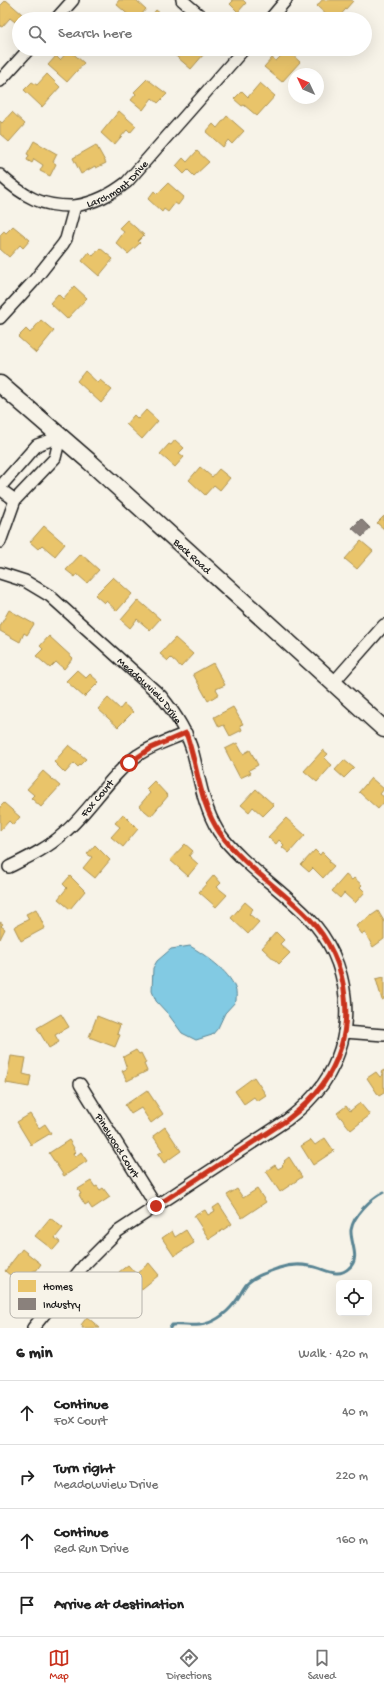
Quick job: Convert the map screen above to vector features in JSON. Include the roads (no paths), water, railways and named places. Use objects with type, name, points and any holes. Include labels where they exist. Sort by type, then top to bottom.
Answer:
[{"type":"main road","name":"Beck Road","points":[[0,384],[90,462],[384,729]]},
{"type":"street","points":[[62,12],[73,0]]},
{"type":"street","points":[[182,0],[196,12]]},
{"type":"street","points":[[276,12],[286,0]]},
{"type":"street","points":[[0,81],[23,56]]},
{"type":"street","name":"Larchmont Drive","points":[[0,318],[33,282],[63,244],[66,239],[76,206],[101,199],[127,182],[236,56]]},
{"type":"street","points":[[0,175],[24,195],[38,202],[51,206],[76,206]]},
{"type":"street","points":[[15,500],[0,488],[37,445],[60,437]]},
{"type":"street","points":[[0,542],[15,500],[55,458],[60,437]]},
{"type":"street","name":"Meadowview Drive","points":[[0,573],[25,580],[50,596],[161,696],[176,715],[186,733],[193,752],[205,804],[219,832],[243,858],[309,917],[321,932],[332,949],[340,967],[344,990],[346,1008],[344,1032],[339,1052],[331,1072],[317,1092],[303,1107],[287,1120],[117,1232],[95,1252],[79,1272]]},
{"type":"street","points":[[332,683],[384,625]]},
{"type":"street","name":"Fox Court","points":[[10,867],[40,852],[65,833],[118,773],[138,756],[151,748],[186,733]]},
{"type":"street","points":[[344,1032],[384,1035]]},
{"type":"street","name":"Pinewood Court","points":[[80,1084],[156,1206]]},
{"type":"street","name":"Meadowview Drive","points":[[33,1328],[41,1318]]},
{"type":"water","points":[[190,946],[222,970],[228,976],[236,990],[236,1001],[225,1013],[218,1028],[212,1035],[196,1040],[182,1033],[156,1001],[152,991],[153,968],[157,961],[171,949]]},
{"type":"waterway","points":[[170,1328],[172,1325],[201,1325],[215,1320],[231,1307],[249,1282],[261,1275],[279,1268],[301,1265],[335,1273],[340,1273],[349,1268],[355,1255],[351,1235],[352,1225],[363,1208],[374,1198],[384,1192]]}]
